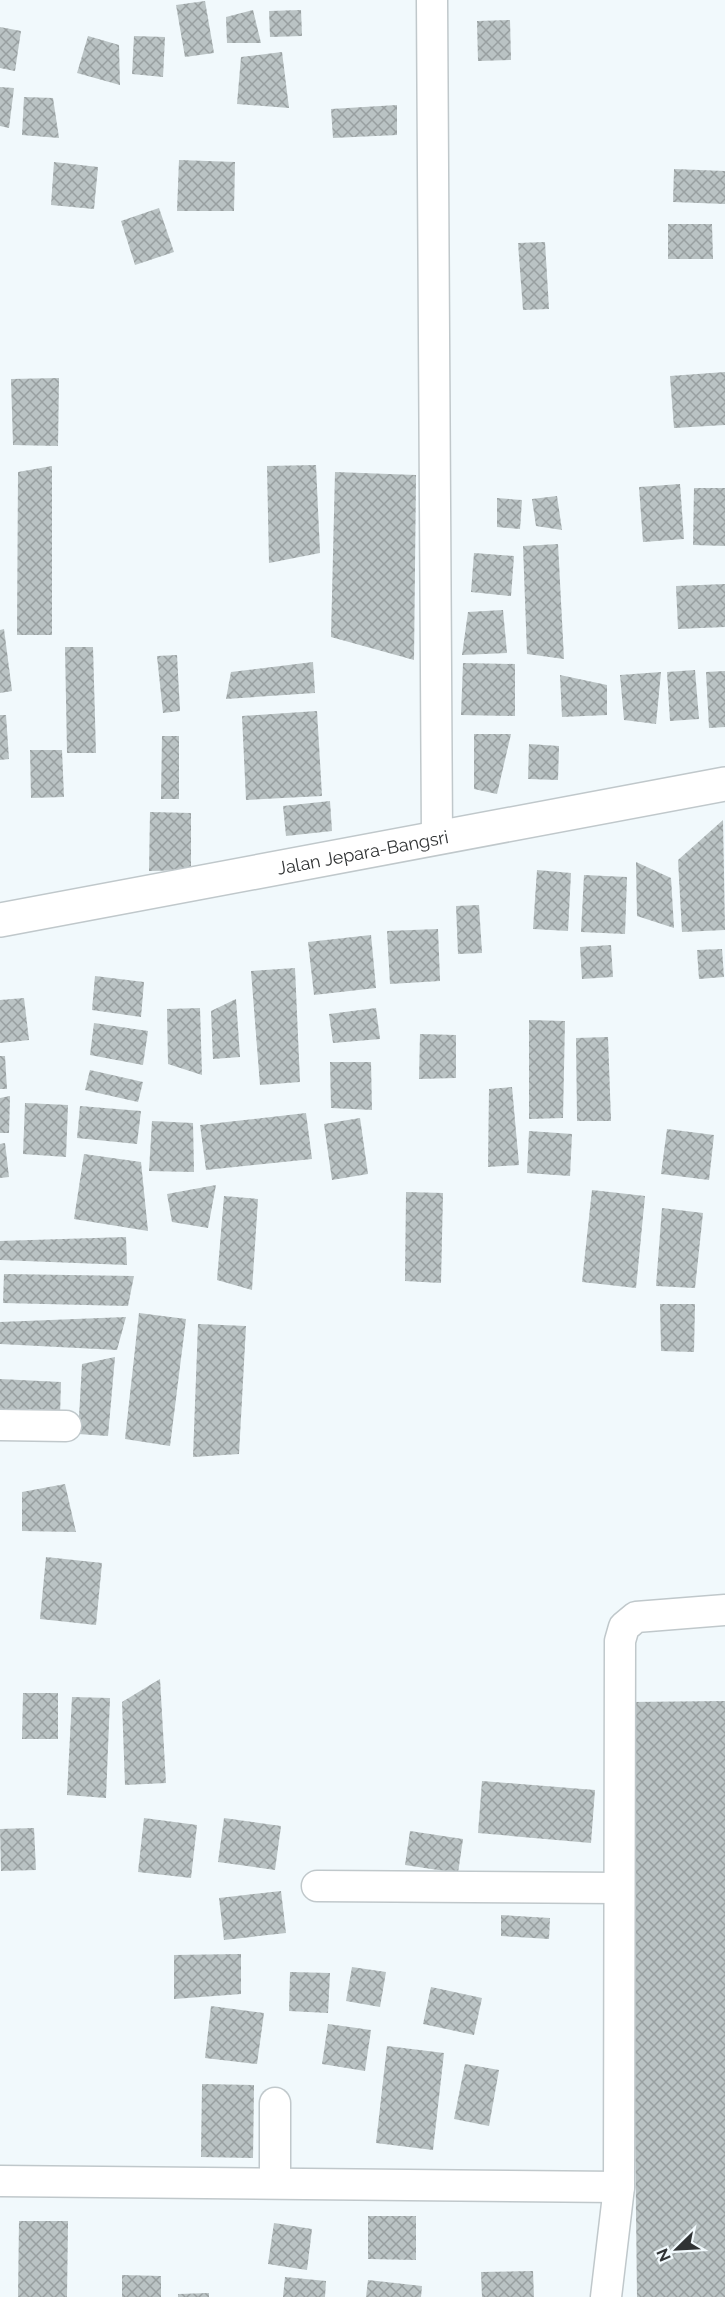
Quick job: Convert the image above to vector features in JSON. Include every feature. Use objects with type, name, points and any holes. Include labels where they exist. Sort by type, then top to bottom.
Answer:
[{"type":"main road","name":"Jalan Jepara-Bangsri","points":[[0,920],[725,784]]},
{"type":"street","points":[[432,0],[436,838]]},
{"type":"street","points":[[0,1425],[66,1426]]},
{"type":"street","points":[[606,2297],[619,2187],[620,1641],[624,1627],[636,1617],[725,1610]]},
{"type":"street","points":[[317,1886],[619,1888]]},
{"type":"street","points":[[275,2103],[275,2183]]},
{"type":"street","points":[[0,2181],[619,2187]]},
{"type":"building","points":[[205,1],[214,53],[185,57],[176,5]]},
{"type":"building","points":[[253,10],[261,43],[227,43],[226,17]]},
{"type":"building","points":[[301,10],[302,36],[270,37],[269,11]]},
{"type":"building","points":[[510,20],[511,60],[478,61],[477,21]]},
{"type":"building","points":[[0,27],[21,31],[15,71],[0,68]]},
{"type":"building","points":[[88,36],[119,45],[120,85],[77,73]]},
{"type":"building","points":[[134,36],[165,37],[163,77],[132,74]]},
{"type":"building","points":[[282,52],[289,108],[237,104],[241,57]]},
{"type":"building","points":[[0,87],[14,88],[9,128],[0,126]]},
{"type":"building","points":[[24,97],[53,98],[59,138],[22,135]]},
{"type":"building","points":[[397,105],[397,135],[333,138],[331,109]]},
{"type":"building","points":[[179,160],[235,162],[234,211],[177,211]]},
{"type":"building","points":[[54,162],[98,167],[94,209],[51,205]]},
{"type":"building","points":[[674,169],[725,171],[725,204],[673,202]]},
{"type":"building","points":[[159,208],[174,252],[135,265],[121,221]]},
{"type":"building","points":[[668,224],[712,224],[713,259],[668,259]]},
{"type":"building","points":[[545,242],[549,309],[523,310],[518,243]]},
{"type":"building","points":[[725,372],[725,425],[674,428],[670,376]]},
{"type":"building","points":[[59,378],[58,446],[13,445],[11,379]]},
{"type":"building","points":[[316,465],[320,553],[269,563],[267,466]]},
{"type":"building","points":[[52,466],[52,635],[17,635],[18,472]]},
{"type":"building","points":[[335,472],[416,475],[414,660],[331,637]]},
{"type":"building","points":[[680,484],[684,539],[643,542],[639,487]]},
{"type":"building","points":[[694,488],[725,488],[725,546],[693,545]]},
{"type":"building","points":[[557,496],[562,530],[536,526],[532,499]]},
{"type":"building","points":[[497,498],[522,500],[520,529],[497,527]]},
{"type":"building","points":[[558,544],[564,659],[527,654],[523,546]]},
{"type":"building","points":[[474,553],[514,556],[511,596],[471,592]]},
{"type":"building","points":[[725,584],[725,627],[678,629],[676,586]]},
{"type":"building","points":[[503,610],[507,653],[462,655],[468,612]]},
{"type":"building","points":[[4,629],[12,691],[0,693],[0,630]]},
{"type":"building","points":[[65,647],[93,647],[96,753],[67,753]]},
{"type":"building","points":[[177,655],[180,711],[163,713],[157,656]]},
{"type":"building","points":[[313,662],[315,693],[226,699],[231,672]]},
{"type":"building","points":[[463,663],[515,664],[515,716],[461,715]]},
{"type":"building","points":[[695,670],[699,719],[670,721],[667,672]]},
{"type":"building","points":[[725,671],[725,727],[709,728],[706,672]]},
{"type":"building","points":[[661,672],[656,724],[624,720],[620,675]]},
{"type":"building","points":[[560,675],[607,685],[607,715],[562,717]]},
{"type":"building","points":[[317,711],[322,796],[246,800],[242,716]]},
{"type":"building","points":[[0,715],[6,715],[9,759],[0,760]]},
{"type":"building","points":[[474,734],[511,734],[497,794],[474,789]]},
{"type":"building","points":[[162,736],[179,736],[179,799],[161,799]]},
{"type":"building","points":[[529,744],[559,746],[558,780],[528,779]]},
{"type":"building","points":[[30,750],[62,750],[64,797],[31,798]]},
{"type":"building","points":[[330,801],[332,831],[286,836],[283,806]]},
{"type":"building","points":[[150,812],[191,813],[191,870],[149,871]]},
{"type":"building","points":[[723,820],[725,930],[682,932],[678,860]]},
{"type":"building","points":[[636,862],[671,878],[674,928],[637,916]]},
{"type":"building","points":[[537,870],[571,873],[568,931],[533,929]]},
{"type":"building","points":[[584,875],[627,877],[625,934],[581,932]]},
{"type":"building","points":[[479,905],[482,953],[458,954],[456,906]]},
{"type":"building","points":[[438,929],[440,981],[390,984],[387,931]]},
{"type":"building","points":[[371,935],[376,988],[314,995],[308,942]]},
{"type":"building","points":[[611,945],[613,977],[582,979],[580,947]]},
{"type":"building","points":[[722,949],[724,977],[699,979],[697,950]]},
{"type":"building","points":[[295,968],[300,1082],[260,1085],[251,971]]},
{"type":"building","points":[[95,976],[144,982],[141,1017],[92,1010]]},
{"type":"building","points":[[24,998],[29,1040],[0,1043],[0,1000]]},
{"type":"building","points":[[236,999],[240,1057],[213,1059],[211,1011]]},
{"type":"building","points":[[200,1008],[202,1075],[168,1064],[167,1009]]},
{"type":"building","points":[[376,1008],[380,1039],[333,1043],[329,1014]]},
{"type":"building","points":[[529,1020],[565,1021],[563,1118],[529,1119]]},
{"type":"building","points":[[94,1023],[148,1031],[143,1065],[90,1055]]},
{"type":"building","points":[[420,1034],[456,1035],[456,1078],[419,1079]]},
{"type":"building","points":[[608,1037],[611,1121],[577,1121],[576,1038]]},
{"type":"building","points":[[0,1056],[5,1056],[7,1089],[0,1089]]},
{"type":"building","points":[[330,1062],[371,1062],[372,1110],[331,1108]]},
{"type":"building","points":[[90,1070],[143,1082],[138,1102],[85,1090]]},
{"type":"building","points":[[512,1087],[519,1165],[488,1167],[489,1089]]},
{"type":"building","points":[[10,1096],[9,1133],[0,1133],[0,1098]]},
{"type":"building","points":[[25,1103],[68,1105],[66,1157],[23,1154]]},
{"type":"building","points":[[80,1106],[141,1111],[137,1144],[77,1138]]},
{"type":"building","points":[[306,1113],[312,1159],[206,1170],[200,1125]]},
{"type":"building","points":[[360,1118],[368,1174],[332,1180],[324,1124]]},
{"type":"building","points":[[152,1121],[193,1123],[194,1172],[149,1171]]},
{"type":"building","points":[[667,1129],[714,1135],[709,1180],[661,1174]]},
{"type":"building","points":[[529,1131],[572,1134],[570,1176],[527,1173]]},
{"type":"building","points":[[5,1143],[9,1177],[0,1178],[0,1144]]},
{"type":"building","points":[[84,1154],[141,1162],[148,1231],[74,1219]]},
{"type":"building","points":[[216,1185],[208,1228],[172,1222],[167,1194]]},
{"type":"building","points":[[592,1190],[645,1196],[636,1288],[582,1282]]},
{"type":"building","points":[[406,1192],[443,1193],[441,1283],[405,1281]]},
{"type":"building","points":[[224,1196],[258,1199],[252,1290],[217,1280]]},
{"type":"building","points":[[662,1208],[703,1213],[695,1288],[656,1286]]},
{"type":"building","points":[[126,1237],[127,1265],[0,1260],[0,1241]]},
{"type":"building","points":[[4,1274],[134,1276],[128,1306],[3,1303]]},
{"type":"building","points":[[660,1304],[695,1304],[694,1352],[661,1351]]},
{"type":"building","points":[[139,1313],[186,1319],[170,1446],[125,1439]]},
{"type":"building","points":[[126,1317],[117,1350],[0,1344],[0,1322]]},
{"type":"building","points":[[198,1324],[246,1326],[239,1454],[193,1457]]},
{"type":"building","points":[[115,1357],[108,1436],[78,1434],[82,1364]]},
{"type":"building","points":[[0,1379],[61,1382],[60,1416],[0,1414]]},
{"type":"building","points":[[65,1484],[76,1532],[22,1531],[22,1492]]},
{"type":"building","points":[[46,1557],[102,1563],[96,1625],[40,1619]]},
{"type":"building","points":[[160,1679],[166,1783],[125,1785],[122,1702]]},
{"type":"building","points":[[23,1693],[58,1693],[58,1739],[22,1739]]},
{"type":"building","points":[[72,1697],[110,1698],[106,1798],[67,1795]]},
{"type":"building","points":[[725,1701],[725,2297],[637,2297],[630,1702]]},
{"type":"building","points":[[482,1781],[595,1790],[591,1843],[478,1833]]},
{"type":"building","points":[[144,1818],[197,1825],[191,1878],[138,1872]]},
{"type":"building","points":[[224,1818],[281,1826],[275,1870],[218,1862]]},
{"type":"building","points":[[34,1828],[36,1870],[1,1871],[0,1829]]},
{"type":"building","points":[[410,1831],[463,1839],[458,1873],[405,1865]]},
{"type":"building","points":[[281,1891],[286,1933],[224,1940],[219,1898]]},
{"type":"building","points":[[501,1915],[550,1918],[549,1939],[501,1936]]},
{"type":"building","points":[[241,1954],[241,1994],[174,1999],[174,1955]]},
{"type":"building","points":[[352,1967],[386,1972],[380,2007],[346,2001]]},
{"type":"building","points":[[290,1972],[330,1973],[328,2013],[289,2011]]},
{"type":"building","points":[[431,1987],[482,1998],[474,2035],[423,2024]]},
{"type":"building","points":[[211,2006],[264,2013],[257,2064],[205,2058]]},
{"type":"building","points":[[328,2024],[371,2030],[365,2071],[322,2064]]},
{"type":"building","points":[[387,2046],[444,2053],[433,2150],[376,2143]]},
{"type":"building","points":[[465,2064],[499,2070],[489,2126],[454,2119]]},
{"type":"building","points":[[202,2084],[254,2085],[253,2158],[201,2157]]},
{"type":"building","points":[[368,2216],[416,2216],[416,2260],[368,2259]]},
{"type":"building","points":[[19,2221],[68,2221],[67,2297],[18,2297]]},
{"type":"building","points":[[274,2223],[312,2229],[307,2270],[268,2264]]},
{"type":"building","points":[[533,2271],[534,2297],[482,2297],[481,2272]]},
{"type":"building","points":[[122,2275],[161,2276],[161,2297],[122,2297]]},
{"type":"building","points":[[285,2277],[326,2281],[325,2297],[283,2297]]},
{"type":"building","points":[[368,2280],[422,2286],[421,2297],[366,2297]]},
{"type":"building","points":[[209,2293],[209,2297],[178,2297],[178,2294]]}]
